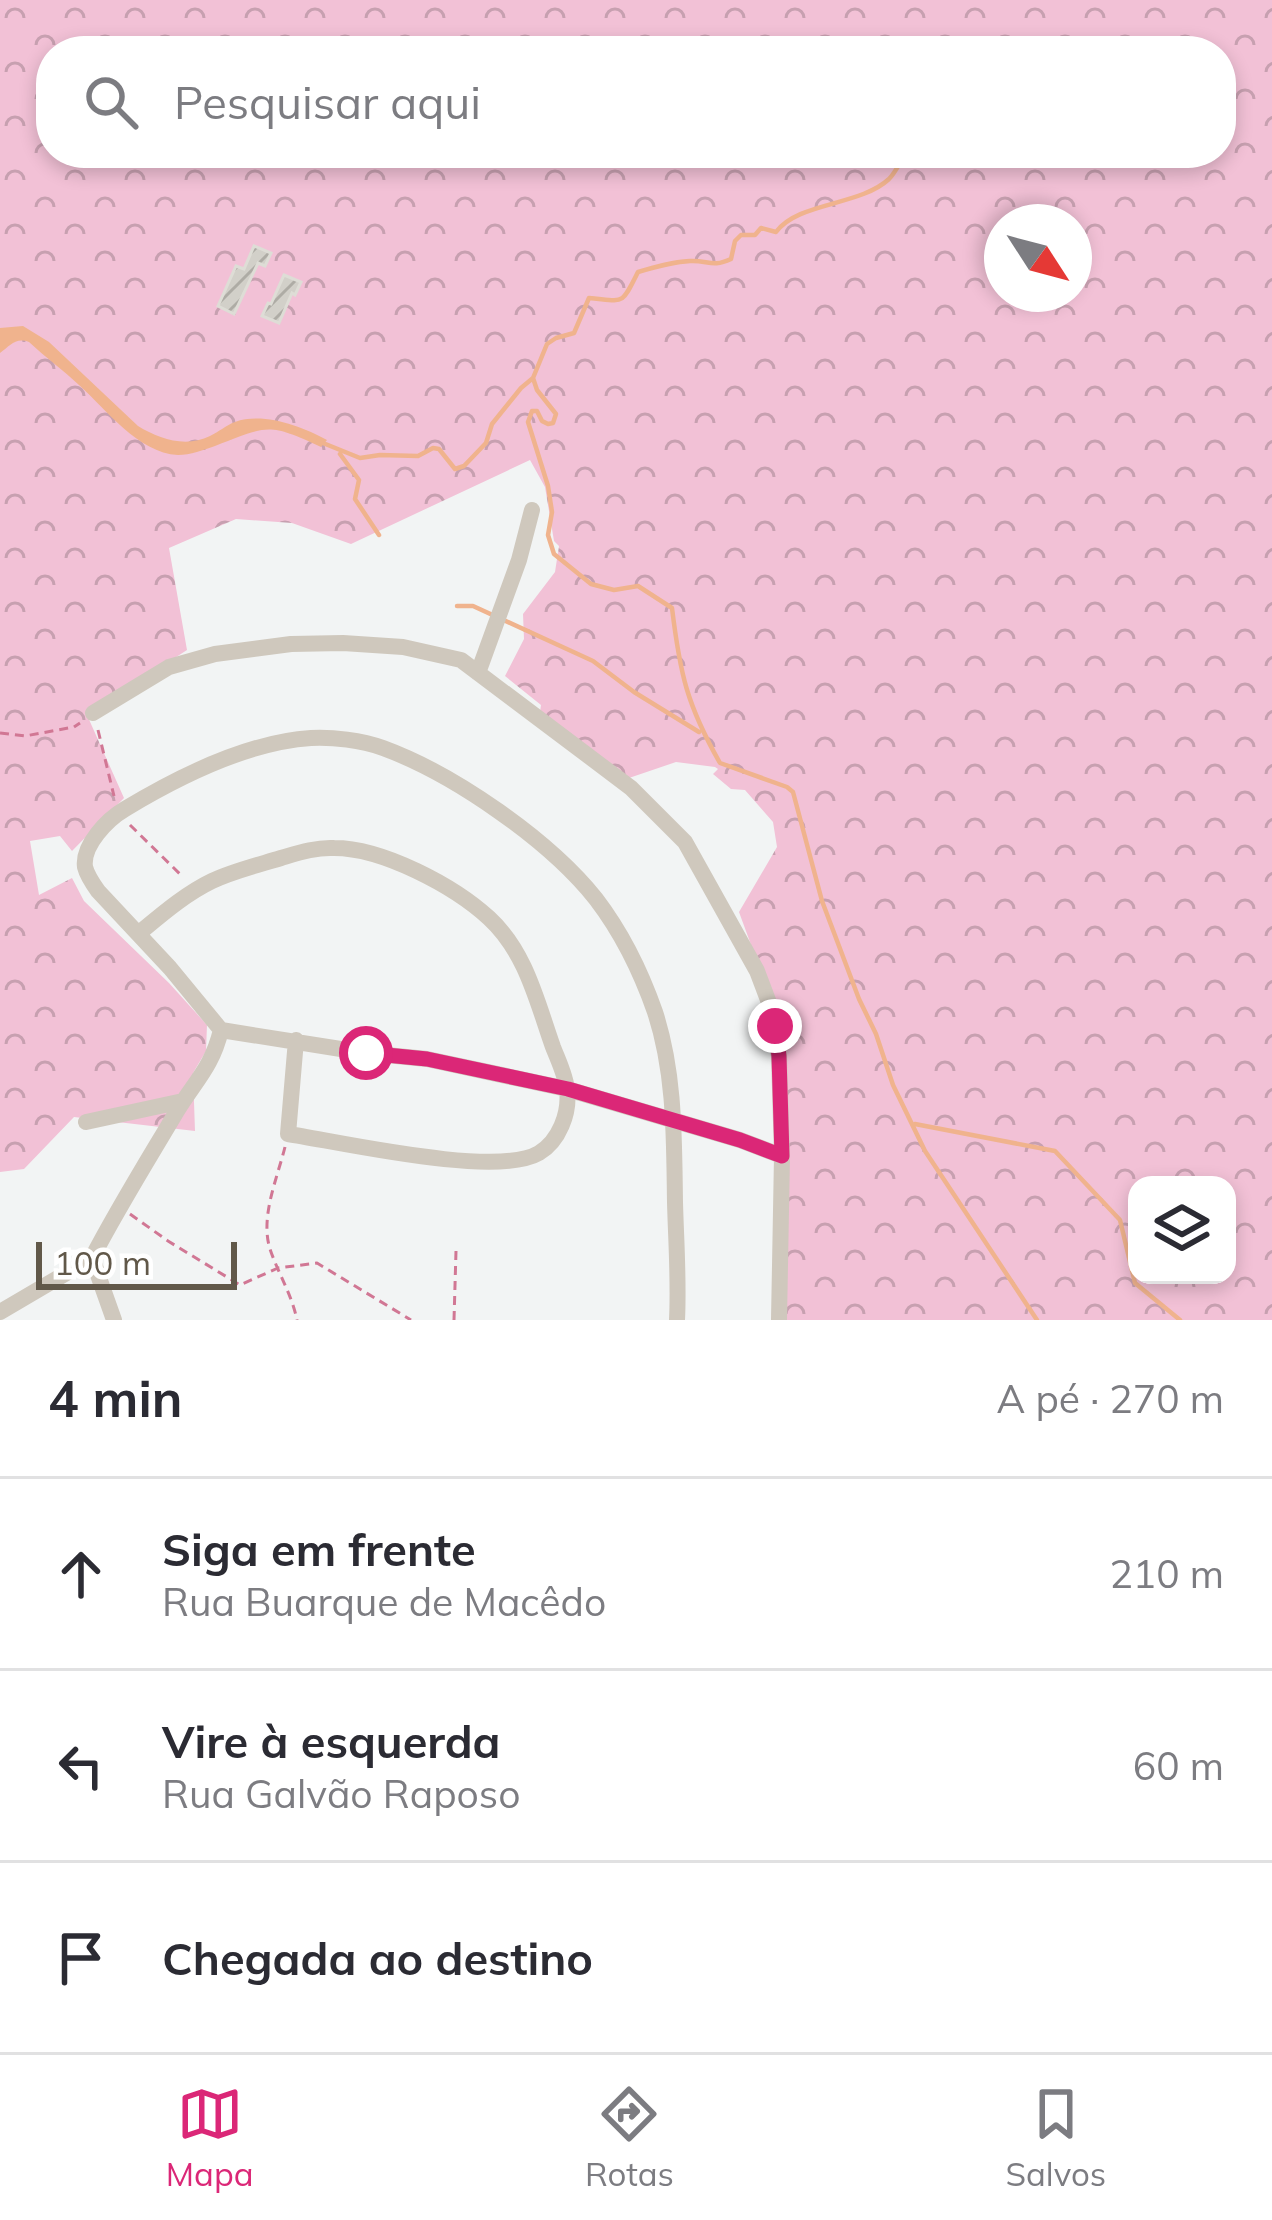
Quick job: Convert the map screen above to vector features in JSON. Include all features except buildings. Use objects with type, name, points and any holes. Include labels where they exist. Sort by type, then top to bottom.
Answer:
[{"type":"street","points":[[478,673],[532,511]]},
{"type":"street","points":[[93,713],[169,667],[215,654],[344,643],[403,647],[460,660],[631,788],[692,853],[757,971],[771,1008],[779,1056],[782,1156],[779,1320]]},
{"type":"street","points":[[677,1320],[674,1121],[656,1016],[617,929],[595,897],[538,838],[430,770],[379,746],[308,738],[219,761],[179,779],[118,813],[91,844],[85,866],[98,891],[221,1030],[427,1059],[568,1089],[674,1121],[740,1140],[782,1156]]},
{"type":"street","points":[[138,934],[212,881],[298,853],[333,848],[373,855],[425,876],[471,903],[518,954],[568,1089],[566,1116],[553,1140],[534,1156],[520,1160],[469,1163],[288,1134],[296,1040]]},
{"type":"street","points":[[0,1312],[92,1258],[183,1101],[212,1062],[221,1030]]},
{"type":"street","points":[[86,1122],[183,1101]]},
{"type":"street","points":[[92,1258],[113,1320]]},
{"type":"path","points":[[0,733],[25,736],[74,727],[93,713],[118,813],[196,891]]},
{"type":"path","points":[[288,1134],[267,1229],[297,1320]]},
{"type":"path","points":[[119,1206],[241,1285],[278,1268],[317,1263],[411,1320]]},
{"type":"path","points":[[454,1320],[456,1251]]},
{"type":"green space","points":[[0,0],[1272,0],[1272,1320],[784,1320],[783,1032],[739,912],[777,847],[773,822],[745,790],[731,789],[713,774],[715,767],[676,762],[629,778],[540,712],[541,705],[505,676],[524,639],[523,614],[555,572],[559,546],[554,541],[545,487],[530,460],[351,544],[292,523],[236,519],[169,548],[187,650],[87,715],[124,798],[72,851],[60,836],[30,841],[39,895],[72,878],[84,901],[207,1025],[206,1051],[193,1073],[195,1131],[74,1117],[24,1169],[0,1172]]},
{"type":"shaded area","points":[[23,326],[49,342],[138,426],[155,435],[192,441],[235,422],[258,419],[294,426],[327,440],[321,447],[268,430],[178,455],[149,447],[29,342],[16,341],[0,353],[0,328]]},
{"type":"waterway","points":[[318,441],[360,458],[418,456],[439,449],[455,469],[464,466],[486,443],[492,424],[533,378],[547,344],[574,333],[589,298],[621,299],[638,272],[651,268],[725,262],[731,259],[741,235],[755,235],[761,228],[776,232],[799,215],[877,188],[897,168]]},
{"type":"waterway","points":[[533,378],[556,414],[548,424],[532,411],[528,422],[548,486],[552,512],[548,535],[554,554],[591,584],[614,590],[638,586],[672,608],[687,688],[720,763],[793,792],[822,901],[893,1085],[925,1151],[1037,1320]]},
{"type":"waterway","points":[[340,454],[359,480],[355,499],[379,535]]},
{"type":"waterway","points":[[457,606],[473,606],[593,661],[699,732]]},
{"type":"waterway","points":[[915,1124],[1055,1151],[1120,1220],[1135,1283],[1180,1320]]},
{"type":"route","points":[[366,1053],[427,1059],[568,1089],[782,1156],[775,1026]]}]
